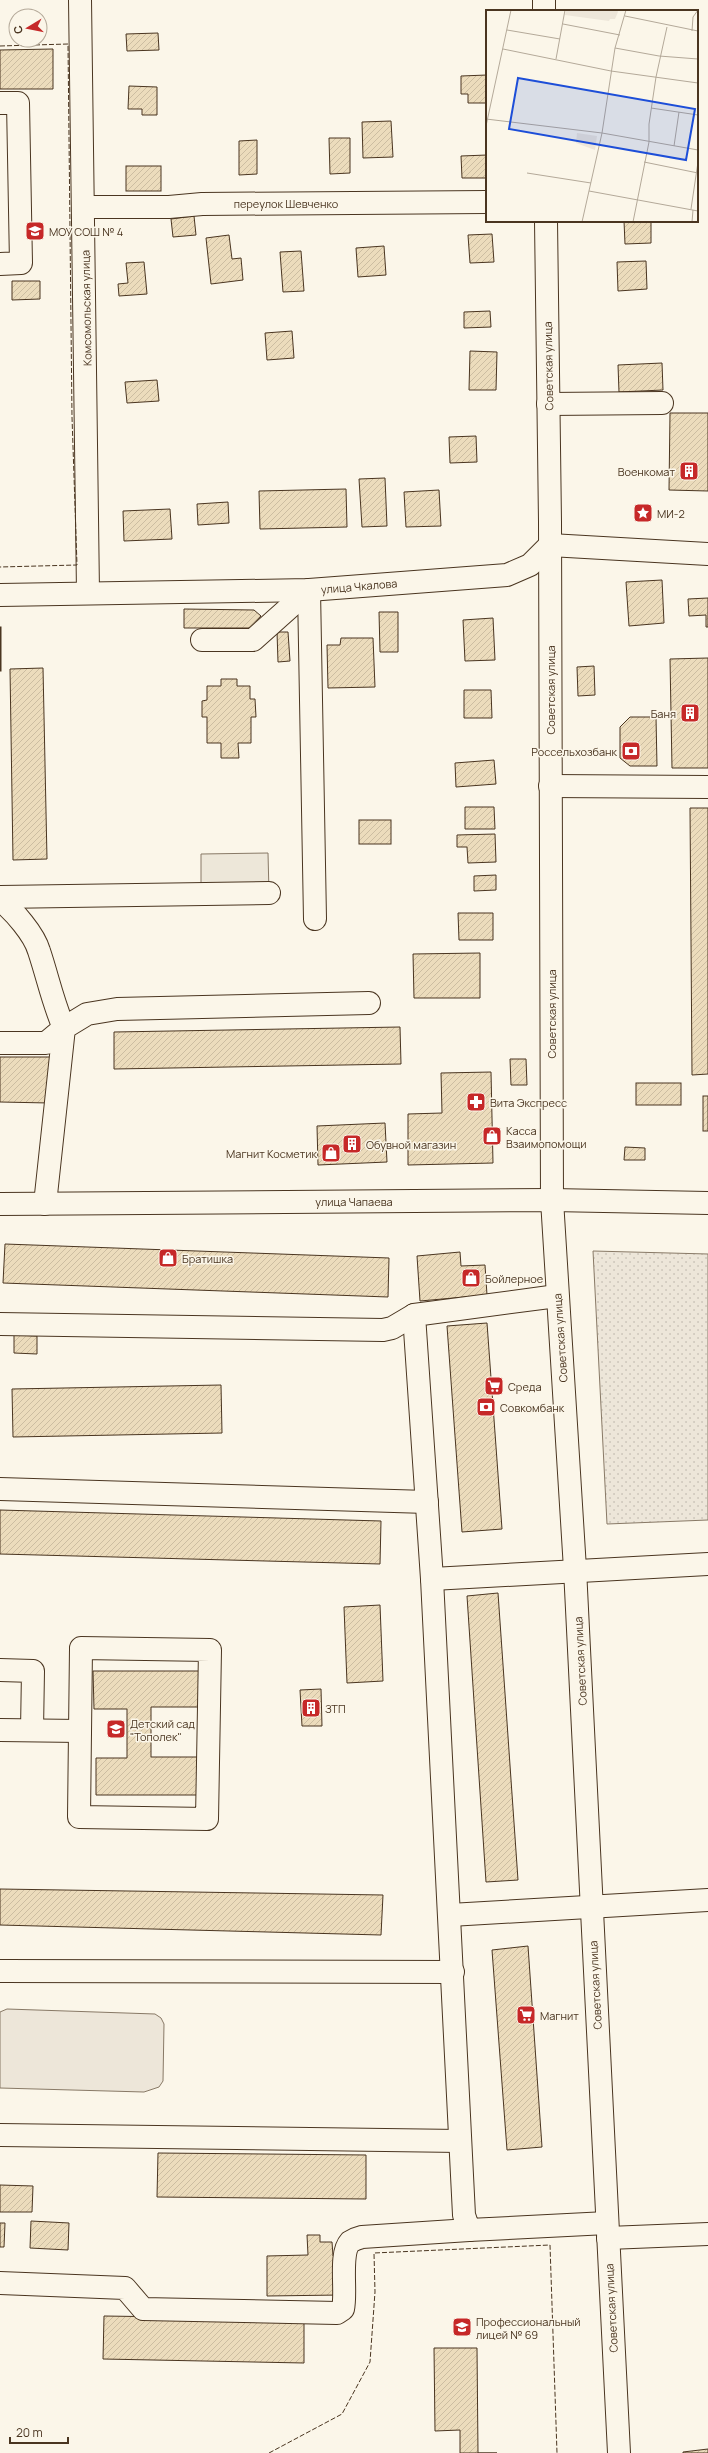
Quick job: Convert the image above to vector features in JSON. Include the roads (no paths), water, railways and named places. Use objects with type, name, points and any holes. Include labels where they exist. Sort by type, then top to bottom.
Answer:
[{"type":"street","name":"Комсомольская улица","points":[[80,0],[84,207],[88,592]]},
{"type":"street","points":[[0,103],[18,103],[21,263],[0,264]]},
{"type":"street","name":"переулок Шевченко","points":[[84,207],[169,208],[202,204],[486,202]]},
{"type":"street","name":"Советская улица","points":[[546,222],[550,545],[552,1200],[575,1570],[619,2453]]},
{"type":"street","points":[[548,404],[662,403]]},
{"type":"street","points":[[550,545],[708,554]]},
{"type":"street","name":"улица Чкалова","points":[[0,595],[88,592],[309,590],[507,575],[530,565],[550,545]]},
{"type":"street","points":[[202,640],[253,640],[309,590]]},
{"type":"street","points":[[309,590],[315,919]]},
{"type":"street","points":[[550,786],[708,787]]},
{"type":"street","points":[[0,899],[269,893]]},
{"type":"street","points":[[0,899],[13,910],[39,950],[53,1005],[64,1028],[45,1204]]},
{"type":"street","points":[[0,1043],[46,1043],[64,1028],[87,1014],[117,1009],[369,1003]]},
{"type":"street","name":"улица Чапаева","points":[[0,1204],[552,1200],[708,1203]]},
{"type":"street","points":[[0,1324],[383,1330],[392,1328],[414,1315],[557,1296]]},
{"type":"street","points":[[414,1315],[432,1579],[453,1972],[464,2215],[469,2230]]},
{"type":"street","points":[[0,1489],[427,1502]]},
{"type":"street","points":[[432,1579],[575,1570],[708,1564]]},
{"type":"street","points":[[81,1648],[210,1650],[207,1819],[79,1817],[80,1731],[81,1648]]},
{"type":"street","points":[[0,1670],[33,1671],[32,1724]]},
{"type":"street","points":[[0,1718],[80,1731]]},
{"type":"street","points":[[0,1730],[32,1724]]},
{"type":"street","points":[[450,1915],[708,1900]]},
{"type":"street","points":[[0,1971],[453,1972]]},
{"type":"street","points":[[0,2135],[460,2141]]},
{"type":"street","points":[[0,2283],[125,2288],[143,2308],[337,2313],[343,2309],[345,2300],[345,2251],[351,2242],[362,2237],[469,2230],[607,2230],[708,2234]]},
{"type":"place","name":"МОУ СОШ № 4","points":[[35,231]]},
{"type":"place","name":"Военкомат","points":[[689,471]]},
{"type":"place","name":"МИ-2","points":[[643,513]]},
{"type":"place","name":"Баня","points":[[690,713]]},
{"type":"place","name":"Россельхозбанк","points":[[631,751]]},
{"type":"place","name":"Вита Экспресс","points":[[476,1102]]},
{"type":"place","name":"Касса Взаимопомощи","points":[[492,1136]]},
{"type":"place","name":"Обувной магазин","points":[[352,1144]]},
{"type":"place","name":"Магнит Косметик","points":[[331,1153]]},
{"type":"place","name":"Братишка","points":[[168,1258]]},
{"type":"place","name":"Бойлерное","points":[[471,1278]]},
{"type":"place","name":"Среда","points":[[494,1386]]},
{"type":"place","name":"Совкомбанк","points":[[486,1407]]},
{"type":"place","name":"ЗТП","points":[[311,1708]]},
{"type":"place","name":"Детский сад \"Тополек\"","points":[[116,1729]]},
{"type":"place","name":"Магнит","points":[[526,2015]]},
{"type":"place","name":"Профессиональный лицей № 69","points":[[462,2327]]}]
